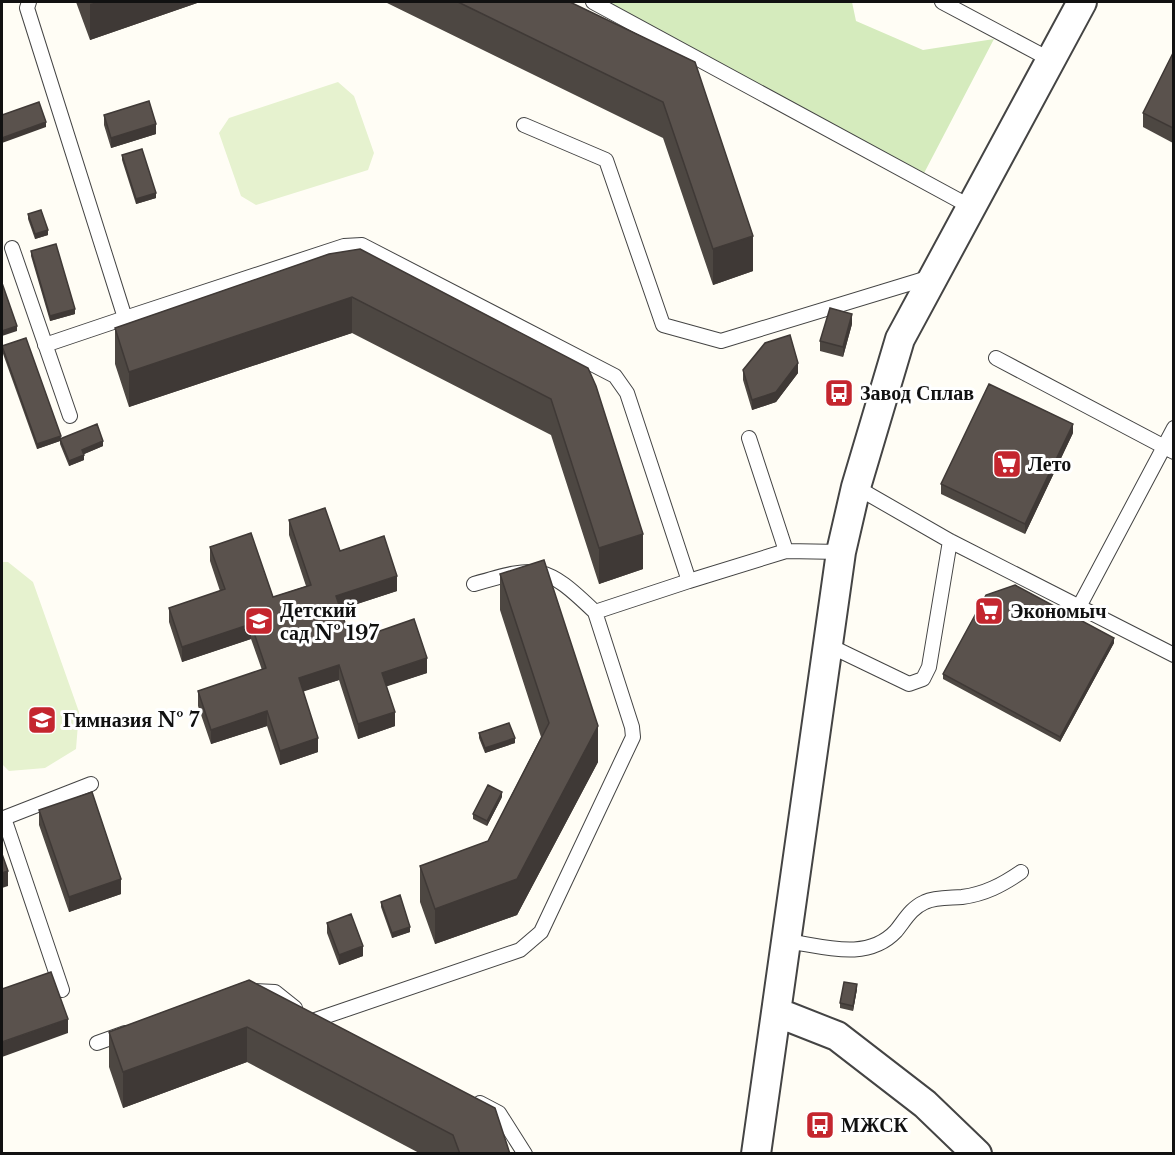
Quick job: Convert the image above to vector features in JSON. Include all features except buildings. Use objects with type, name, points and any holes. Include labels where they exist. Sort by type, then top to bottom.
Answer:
[{"type":"street","points":[[756,1154],[841,552],[856,487],[900,339],[1082,2]]},
{"type":"street","points":[[776,1012],[837,1036],[925,1104],[977,1154]]},
{"type":"lane","points":[[29,2],[27,8],[125,318]]},
{"type":"lane","points":[[593,2],[971,207]]},
{"type":"lane","points":[[942,2],[1051,60]]},
{"type":"lane","points":[[524,124],[606,160],[663,326],[721,340],[935,276]]},
{"type":"lane","points":[[45,345],[344,246],[362,245],[615,376],[627,393],[689,581]]},
{"type":"lane","points":[[12,248],[70,416]]},
{"type":"lane","points":[[996,358],[1169,449]]},
{"type":"lane","points":[[1080,605],[1169,449],[1173,428]]},
{"type":"lane","points":[[749,438],[786,551]]},
{"type":"lane","points":[[856,487],[950,541],[1080,605],[1173,655]]},
{"type":"lane","points":[[828,645],[909,684],[916,684],[923,679],[928,667],[950,541]]},
{"type":"lane","points":[[595,612],[786,551],[841,552]]},
{"type":"lane","points":[[312,1021],[520,950],[541,932],[633,737],[632,727],[595,612],[568,586],[556,577],[544,573],[517,571],[474,584]]},
{"type":"lane","points":[[62,990],[3,819],[91,784]]},
{"type":"lane","points":[[786,941],[866,950],[881,945],[896,931],[910,911],[926,901],[982,893],[1004,884],[1021,872]]},
{"type":"lane","points":[[245,990],[275,992],[312,1021],[332,1031]]},
{"type":"lane","points":[[97,1043],[139,1028]]},
{"type":"lane","points":[[468,1097],[499,1113],[525,1154]]},
{"type":"green space","points":[[602,2],[852,2],[856,21],[923,50],[994,39],[922,177]]},
{"type":"green space","points":[[338,82],[354,96],[374,153],[368,170],[256,205],[241,196],[219,133],[229,118]]},
{"type":"green space","points":[[2,562],[8,562],[33,582],[79,712],[76,749],[45,768],[9,771],[2,764]]},
{"type":"place","name":"Завод Сплав","points":[[839,393]]},
{"type":"place","name":"Лето","points":[[1007,464]]},
{"type":"place","name":"Экономыч","points":[[989,611]]},
{"type":"place","name":"Детский сад № 197","points":[[259,621]]},
{"type":"place","name":"Гимназия № 7","points":[[42,720]]},
{"type":"place","name":"МЖСК","points":[[820,1125]]}]
